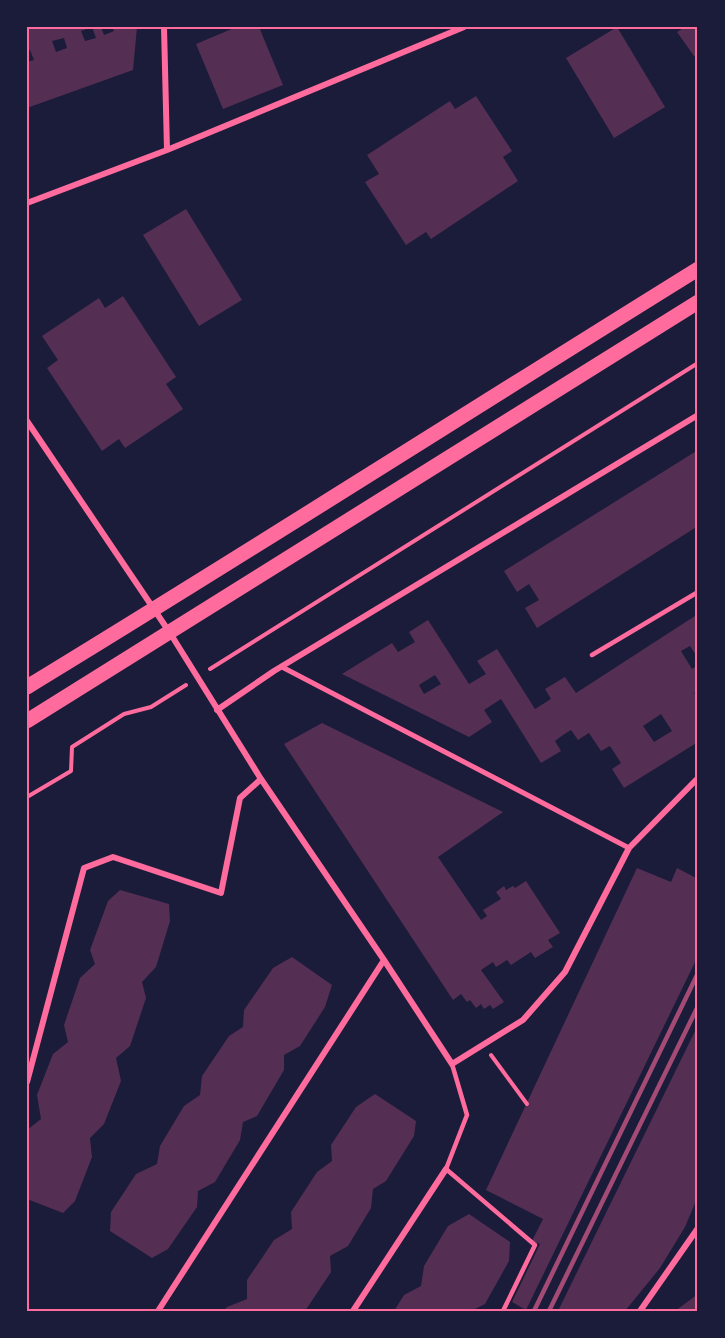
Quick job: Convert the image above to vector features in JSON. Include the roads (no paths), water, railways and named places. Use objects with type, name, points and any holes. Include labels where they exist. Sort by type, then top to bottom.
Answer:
[{"type":"main road","points":[[27,687],[154,610],[698,268]]},
{"type":"main road","points":[[27,721],[698,302]]},
{"type":"street","points":[[164,27],[167,150]]},
{"type":"street","points":[[27,203],[167,150],[464,27]]},
{"type":"street","points":[[217,710],[282,667],[698,414]]},
{"type":"street","points":[[27,421],[170,633],[261,779],[452,1064],[523,1020],[565,972],[629,848],[698,778]]},
{"type":"street","points":[[282,667],[629,848]]},
{"type":"street","points":[[27,1082],[84,868],[112,857],[221,893],[240,798],[261,779]]},
{"type":"street","points":[[158,1311],[384,960]]},
{"type":"street","points":[[353,1311],[446,1169]]},
{"type":"street","points":[[640,1311],[698,1228]]},
{"type":"lane","points":[[592,655],[698,592]]},
{"type":"lane","points":[[452,1064],[467,1114],[446,1169],[535,1245],[503,1311]]},
{"type":"railway","points":[[534,1311],[698,973]]},
{"type":"railway","points":[[549,1311],[698,1006]]}]
